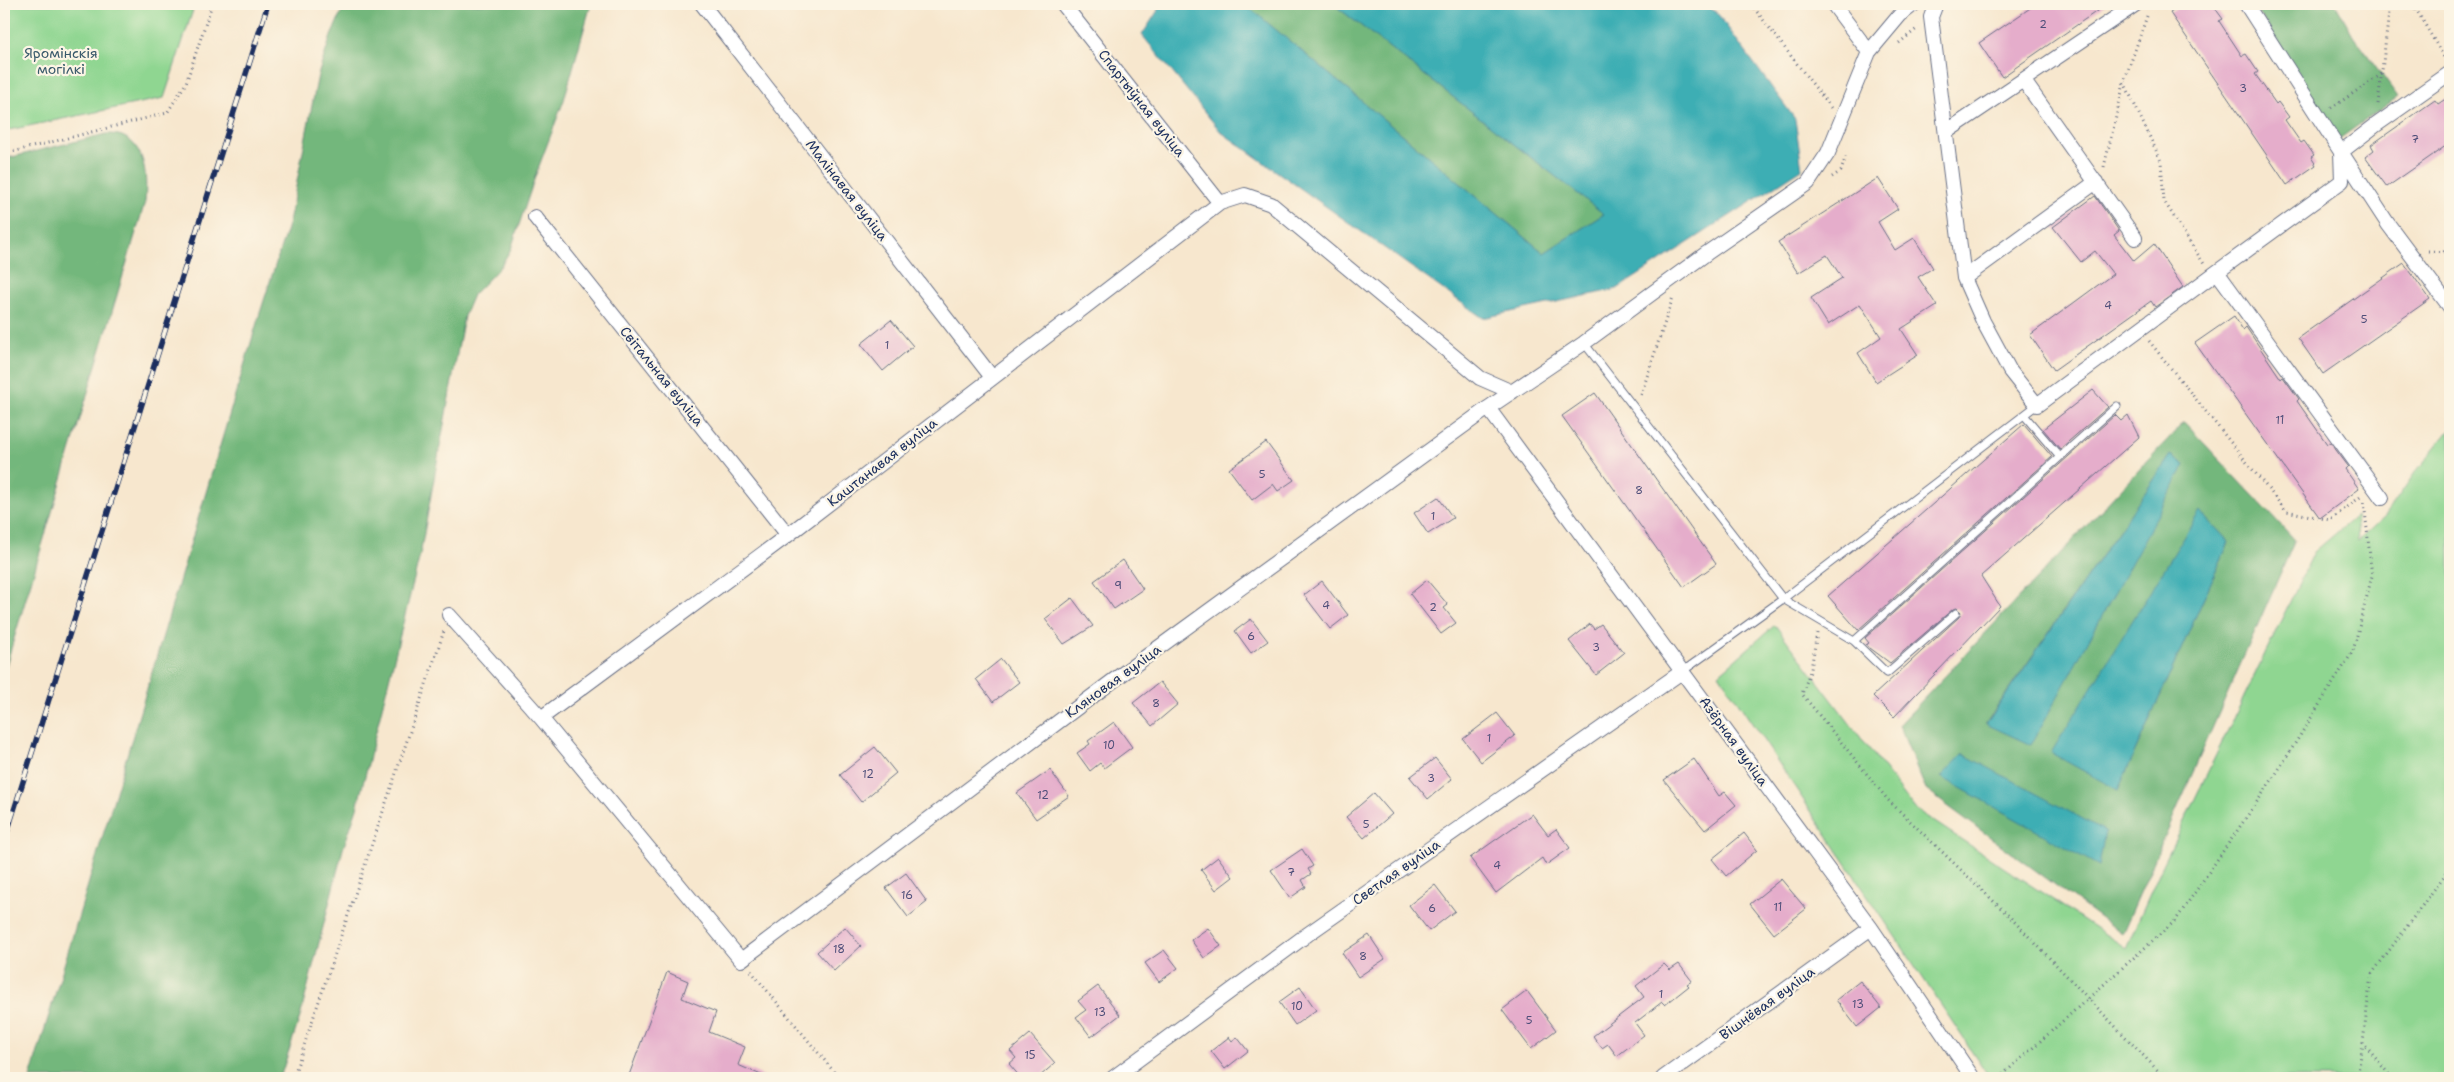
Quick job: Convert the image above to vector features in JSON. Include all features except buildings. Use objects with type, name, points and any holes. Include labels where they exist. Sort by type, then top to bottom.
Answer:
[{"type":"street","name":"Малінавая вуліца","points":[[702,4],[991,376]]},
{"type":"street","name":"Спартыўная вуліца","points":[[1063,4],[1220,203]]},
{"type":"street","points":[[1833,4],[1869,52]]},
{"type":"street","name":"Кляновая вуліца","points":[[741,960],[1114,680],[1488,408],[1584,343],[1707,253],[1808,183],[1828,153],[1869,52],[1900,15],[1914,4]]},
{"type":"street","points":[[1936,4],[1931,17],[1964,278],[1983,321],[2010,371],[2037,405],[2342,181],[2341,152]]},
{"type":"street","points":[[1946,132],[2136,4]]},
{"type":"street","points":[[2246,4],[2388,224],[2450,307]]},
{"type":"street","points":[[2341,152],[2376,124],[2450,73]]},
{"type":"street","points":[[2024,81],[2135,238]]},
{"type":"street","points":[[1964,278],[2098,185]]},
{"type":"street","name":"Каштанавая вуліца","points":[[541,718],[788,534],[991,376],[1220,203],[1244,195],[1272,204],[1480,378],[1512,392]]},
{"type":"street","name":"Світальная вуліца","points":[[535,217],[788,534]]},
{"type":"street","points":[[2214,274],[2373,493]]},
{"type":"street","name":"Азёрная вуліца","points":[[1488,408],[1870,928],[1973,1078]]},
{"type":"street","points":[[449,615],[541,718],[741,960]]},
{"type":"street","name":"Светлая вуліца","points":[[1113,1078],[1308,934],[1683,671]]},
{"type":"street","name":"Вішнёвая вуліца","points":[[1663,1078],[1870,928]]},
{"type":"lane","points":[[1584,343],[1783,600],[1854,642],[1887,672],[1956,613]]},
{"type":"lane","points":[[1683,671],[1783,600],[2037,405]]},
{"type":"lane","points":[[1854,642],[2059,456],[2117,406]]},
{"type":"lane","points":[[2024,415],[2059,456]]},
{"type":"path","points":[[4,154],[168,114],[186,83],[212,4]]},
{"type":"path","points":[[1751,4],[1840,120]]},
{"type":"path","points":[[2376,124],[2390,4]]},
{"type":"path","points":[[2413,4],[2446,60]]},
{"type":"path","points":[[2098,185],[2124,82],[2149,12]]},
{"type":"path","points":[[2318,116],[2382,74]]},
{"type":"path","points":[[2124,82],[2161,161],[2164,201],[2214,274]]},
{"type":"path","points":[[2140,329],[2286,510],[2330,520],[2373,493]]},
{"type":"path","points":[[1999,1078],[2176,920],[2274,776],[2353,651],[2372,576],[2373,493]]},
{"type":"path","points":[[293,1078],[449,615]]},
{"type":"path","points":[[1819,621],[1811,669],[1802,694],[1888,800],[2008,915],[2165,1078]]},
{"type":"path","points":[[2357,1078],[2371,975],[2450,868]]},
{"type":"path","points":[[741,960],[839,1078]]},
{"type":"path","points":[[2363,1043],[2392,1078]]},
{"type":"green space","name":"Яромінскія могілкі","points":[[4,4],[195,4],[164,98],[4,131]]},
{"type":"green space","points":[[345,4],[591,4],[564,100],[536,174],[511,249],[500,267],[473,295],[464,316],[420,555],[357,808],[343,849],[300,1017],[280,1078],[30,1078],[289,222],[318,75],[331,36]]},
{"type":"green space","points":[[1245,4],[1333,4],[1604,214],[1544,253]]},
{"type":"green space","points":[[2253,4],[2336,4],[2353,35],[2398,97],[2339,139]]},
{"type":"green space","points":[[106,134],[122,136],[136,147],[141,155],[146,184],[145,202],[4,672],[4,159]]},
{"type":"green space","points":[[2184,422],[2295,540],[2122,934],[1926,790],[1899,725]],"holes":[[[2171,455],[2185,465],[1986,724],[1986,723]],[[2200,512],[2229,542],[2118,790],[2052,753]]]},
{"type":"green space","points":[[2450,430],[2450,1073],[2443,1078],[1990,1078],[1719,674],[1775,625],[1915,809],[2126,948],[2160,871],[2314,552],[2356,516],[2358,541],[2385,516],[2414,474]]},
{"type":"water","points":[[1162,4],[1245,4],[1544,253],[1604,214],[1333,4],[1704,4],[1717,13],[1795,119],[1802,169],[1617,289],[1483,318],[1221,132],[1142,35]]},
{"type":"water","points":[[2171,455],[2185,465],[2031,745],[1986,724]]},
{"type":"water","points":[[2200,511],[2229,542],[2118,790],[2051,753]]},
{"type":"water","points":[[1963,754],[2105,831],[2099,866],[1941,777]]},
{"type":"railway","points":[[4,842],[268,4]]}]
